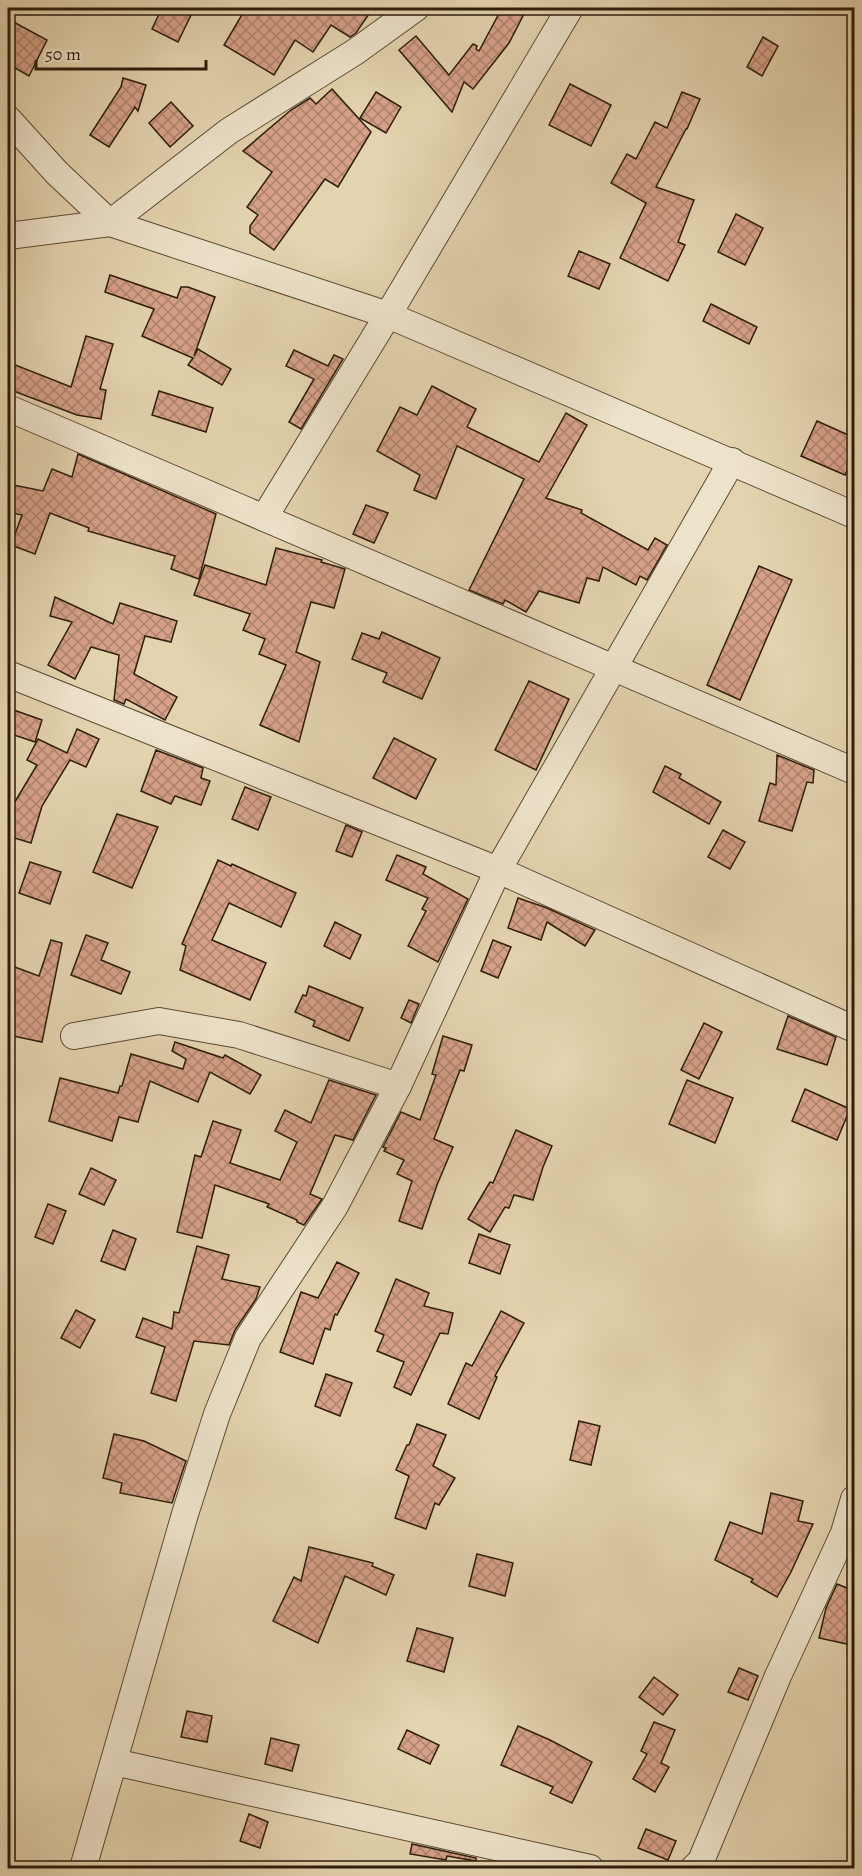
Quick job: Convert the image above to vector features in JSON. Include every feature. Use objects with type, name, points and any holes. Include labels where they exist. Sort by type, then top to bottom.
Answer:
[{"type":"street","points":[[110,224],[229,131],[355,52],[416,8]]},
{"type":"street","points":[[264,519],[570,8]]},
{"type":"street","points":[[8,119],[57,173],[110,224]]},
{"type":"street","points":[[8,236],[110,224],[388,315],[732,460],[855,515]]},
{"type":"street","points":[[8,408],[855,771]]},
{"type":"street","points":[[83,1869],[189,1503],[217,1414],[248,1338],[334,1206],[398,1086],[498,870],[732,460]]},
{"type":"street","points":[[8,674],[498,870],[855,1029]]},
{"type":"street","points":[[74,1036],[159,1021],[238,1035],[398,1086]]},
{"type":"street","points":[[694,1869],[701,1861],[778,1676],[844,1533],[855,1499]]},
{"type":"street","points":[[114,1762],[590,1869]]},
{"type":"building","points":[[162,8],[176,8],[191,15],[178,42],[152,29]]},
{"type":"building","points":[[246,8],[373,8],[356,33],[350,37],[331,25],[313,52],[295,40],[274,75],[224,45]]},
{"type":"building","points":[[502,8],[527,8],[509,43],[473,89],[464,82],[452,112],[399,50],[416,36],[449,75],[473,44],[479,51]]},
{"type":"building","points":[[8,19],[47,40],[29,76],[8,64]]},
{"type":"building","points":[[763,37],[778,46],[762,76],[747,67]]},
{"type":"building","points":[[123,78],[146,85],[138,111],[135,107],[109,147],[90,135],[121,87]]},
{"type":"building","points":[[570,84],[611,105],[591,146],[549,125]]},
{"type":"building","points":[[332,89],[371,132],[338,187],[325,179],[274,250],[250,233],[250,226],[258,215],[247,207],[272,172],[243,151],[291,110],[310,98],[316,104]]},
{"type":"building","points":[[376,92],[401,107],[386,133],[360,118]]},
{"type":"building","points":[[682,92],[700,99],[656,187],[694,200],[678,242],[685,245],[668,281],[620,258],[646,203],[611,183],[627,154],[636,159],[655,122],[667,128]]},
{"type":"building","points":[[171,102],[193,126],[170,147],[149,123]]},
{"type":"building","points":[[736,214],[763,228],[745,265],[718,252]]},
{"type":"building","points":[[579,251],[610,264],[599,289],[568,276]]},
{"type":"building","points":[[110,275],[177,298],[181,287],[188,287],[215,297],[194,356],[198,349],[231,369],[222,385],[188,365],[193,358],[142,336],[154,309],[105,292]]},
{"type":"building","points":[[711,304],[757,327],[749,344],[703,321]]},
{"type":"building","points":[[86,336],[113,344],[100,389],[106,390],[101,419],[77,415],[8,389],[8,362],[71,387]]},
{"type":"building","points":[[294,350],[328,366],[334,355],[343,359],[301,429],[289,422],[314,379],[286,366]]},
{"type":"building","points":[[432,386],[476,409],[467,427],[539,462],[566,413],[587,425],[546,498],[582,510],[581,513],[648,550],[655,538],[667,545],[647,580],[640,576],[636,585],[603,567],[599,581],[587,578],[579,603],[539,591],[526,612],[505,600],[503,604],[469,590],[524,479],[457,446],[436,499],[414,490],[420,475],[377,451],[400,407],[417,415]]},
{"type":"building","points":[[159,391],[213,408],[206,432],[152,415]]},
{"type":"building","points":[[817,421],[855,438],[855,454],[845,475],[801,456]]},
{"type":"building","points":[[78,454],[216,514],[199,579],[171,569],[175,556],[88,531],[89,528],[50,513],[35,554],[11,545],[22,515],[8,512],[8,484],[43,491],[52,469],[72,477]]},
{"type":"building","points":[[366,505],[388,513],[374,543],[353,534]]},
{"type":"building","points":[[276,548],[322,560],[321,562],[345,569],[334,608],[311,602],[296,652],[320,662],[299,742],[260,725],[286,665],[259,654],[265,639],[243,630],[250,614],[194,595],[205,565],[266,585]]},
{"type":"building","points":[[759,566],[792,580],[740,700],[707,685]]},
{"type":"building","points":[[55,597],[113,624],[120,603],[177,621],[171,642],[145,636],[134,674],[177,697],[165,720],[126,699],[124,704],[114,700],[119,655],[91,647],[75,679],[48,665],[72,622],[50,616]]},
{"type":"building","points":[[382,632],[440,658],[422,699],[383,682],[387,673],[352,659],[362,633],[379,639]]},
{"type":"building","points":[[529,681],[569,699],[536,770],[495,750]]},
{"type":"building","points":[[8,708],[42,720],[35,742],[8,733]]},
{"type":"building","points":[[77,729],[99,739],[86,767],[70,760],[42,806],[31,843],[8,836],[8,803],[13,805],[37,765],[27,760],[38,739],[67,753]]},
{"type":"building","points":[[394,738],[436,759],[416,799],[373,778]]},
{"type":"building","points":[[156,750],[203,768],[201,778],[210,781],[201,805],[175,796],[171,804],[141,791]]},
{"type":"building","points":[[777,755],[814,770],[813,783],[807,782],[792,831],[759,821],[770,783],[776,785]]},
{"type":"building","points":[[665,766],[681,774],[679,778],[721,802],[709,824],[653,792]]},
{"type":"building","points":[[245,787],[271,797],[258,830],[232,819]]},
{"type":"building","points":[[117,814],[158,827],[132,888],[93,872]]},
{"type":"building","points":[[346,825],[362,832],[352,857],[336,851]]},
{"type":"building","points":[[723,830],[745,842],[730,869],[708,857]]},
{"type":"building","points":[[397,855],[426,867],[423,874],[468,899],[438,962],[408,946],[426,911],[422,909],[428,898],[386,880]]},
{"type":"building","points":[[218,860],[296,893],[281,927],[229,903],[212,940],[266,963],[250,1000],[180,970],[186,946],[182,944]]},
{"type":"building","points":[[30,862],[61,872],[50,904],[19,893]]},
{"type":"building","points":[[518,898],[547,908],[595,930],[585,946],[547,922],[541,940],[508,928]]},
{"type":"building","points":[[335,922],[361,935],[350,959],[324,946]]},
{"type":"building","points":[[86,935],[108,943],[101,960],[130,972],[121,994],[71,975]]},
{"type":"building","points":[[51,940],[62,943],[42,1042],[8,1035],[8,978],[12,966],[39,976]]},
{"type":"building","points":[[493,940],[511,947],[498,978],[481,971]]},
{"type":"building","points":[[309,986],[363,1008],[349,1041],[313,1026],[315,1021],[295,1012],[303,995],[306,996]]},
{"type":"building","points":[[409,1000],[419,1004],[411,1023],[401,1018]]},
{"type":"building","points":[[788,1016],[836,1037],[827,1065],[777,1049]]},
{"type":"building","points":[[704,1023],[722,1032],[699,1079],[681,1070]]},
{"type":"building","points":[[443,1036],[472,1045],[464,1071],[460,1070],[434,1139],[453,1147],[422,1229],[399,1221],[412,1181],[397,1174],[404,1160],[384,1151],[386,1148],[383,1147],[401,1112],[420,1120],[436,1075],[432,1074]]},
{"type":"building","points":[[175,1042],[223,1058],[225,1055],[261,1075],[250,1094],[210,1072],[198,1102],[150,1081],[138,1122],[119,1117],[112,1141],[49,1121],[60,1078],[118,1093],[131,1054],[183,1069],[186,1059],[172,1051]]},
{"type":"building","points":[[329,1080],[376,1095],[353,1140],[335,1135],[310,1194],[322,1199],[304,1225],[267,1207],[269,1204],[215,1185],[202,1238],[177,1232],[195,1155],[201,1157],[213,1121],[241,1130],[230,1163],[280,1180],[297,1142],[275,1131],[285,1110],[311,1123]]},
{"type":"building","points":[[687,1080],[733,1098],[715,1143],[669,1124]]},
{"type":"building","points":[[805,1089],[850,1109],[837,1140],[792,1121]]},
{"type":"building","points":[[516,1130],[552,1146],[533,1200],[514,1195],[509,1208],[505,1207],[490,1232],[468,1219],[490,1182],[493,1183]]},
{"type":"building","points":[[91,1168],[116,1180],[104,1205],[79,1194]]},
{"type":"building","points":[[48,1204],[66,1211],[53,1244],[35,1237]]},
{"type":"building","points":[[113,1230],[136,1239],[125,1270],[101,1261]]},
{"type":"building","points":[[479,1234],[510,1245],[500,1274],[469,1263]]},
{"type":"building","points":[[197,1246],[229,1255],[222,1279],[260,1287],[256,1299],[235,1330],[229,1345],[194,1341],[176,1401],[151,1393],[165,1347],[136,1337],[143,1318],[172,1329],[174,1312],[179,1313]]},
{"type":"building","points":[[337,1262],[359,1273],[337,1315],[335,1314],[330,1330],[325,1328],[313,1364],[280,1352],[301,1292],[318,1298]]},
{"type":"building","points":[[396,1279],[429,1293],[424,1306],[453,1313],[448,1334],[440,1333],[411,1395],[394,1387],[404,1362],[377,1351],[384,1335],[375,1331]]},
{"type":"building","points":[[76,1310],[95,1320],[80,1348],[61,1338]]},
{"type":"building","points":[[501,1311],[524,1323],[495,1376],[497,1377],[479,1419],[448,1404],[466,1363],[472,1366]]},
{"type":"building","points":[[326,1374],[352,1383],[340,1416],[315,1406]]},
{"type":"building","points":[[579,1421],[600,1426],[591,1465],[570,1460]]},
{"type":"building","points":[[417,1424],[446,1435],[433,1466],[455,1478],[439,1505],[435,1503],[426,1529],[395,1518],[409,1476],[396,1470]]},
{"type":"building","points":[[114,1434],[144,1441],[186,1461],[172,1503],[120,1493],[122,1483],[103,1478]]},
{"type":"building","points":[[771,1493],[803,1501],[798,1521],[813,1524],[777,1597],[751,1582],[753,1579],[715,1560],[730,1522],[762,1534]]},
{"type":"building","points":[[309,1547],[373,1563],[372,1566],[394,1575],[386,1595],[345,1576],[318,1643],[273,1621],[294,1577],[301,1581]]},
{"type":"building","points":[[477,1554],[513,1563],[505,1596],[469,1586]]},
{"type":"building","points":[[837,1584],[855,1591],[855,1620],[852,1619],[847,1644],[819,1638],[826,1608]]},
{"type":"building","points":[[417,1628],[453,1638],[444,1672],[407,1661]]},
{"type":"building","points":[[739,1668],[758,1676],[748,1700],[728,1692]]},
{"type":"building","points":[[654,1677],[678,1695],[663,1715],[639,1697]]},
{"type":"building","points":[[187,1711],[212,1716],[207,1742],[181,1737]]},
{"type":"building","points":[[654,1722],[675,1730],[661,1763],[669,1767],[655,1792],[633,1779],[647,1754],[641,1751]]},
{"type":"building","points":[[518,1726],[592,1762],[572,1803],[550,1793],[553,1787],[501,1765]]},
{"type":"building","points":[[407,1730],[439,1745],[430,1764],[398,1749]]},
{"type":"building","points":[[271,1738],[299,1745],[292,1771],[265,1764]]},
{"type":"building","points":[[249,1814],[268,1822],[260,1848],[240,1841]]},
{"type":"building","points":[[646,1829],[676,1841],[668,1860],[638,1848]]},
{"type":"building","points":[[412,1844],[476,1858],[476,1861],[447,1856],[446,1860],[410,1854]]}]
